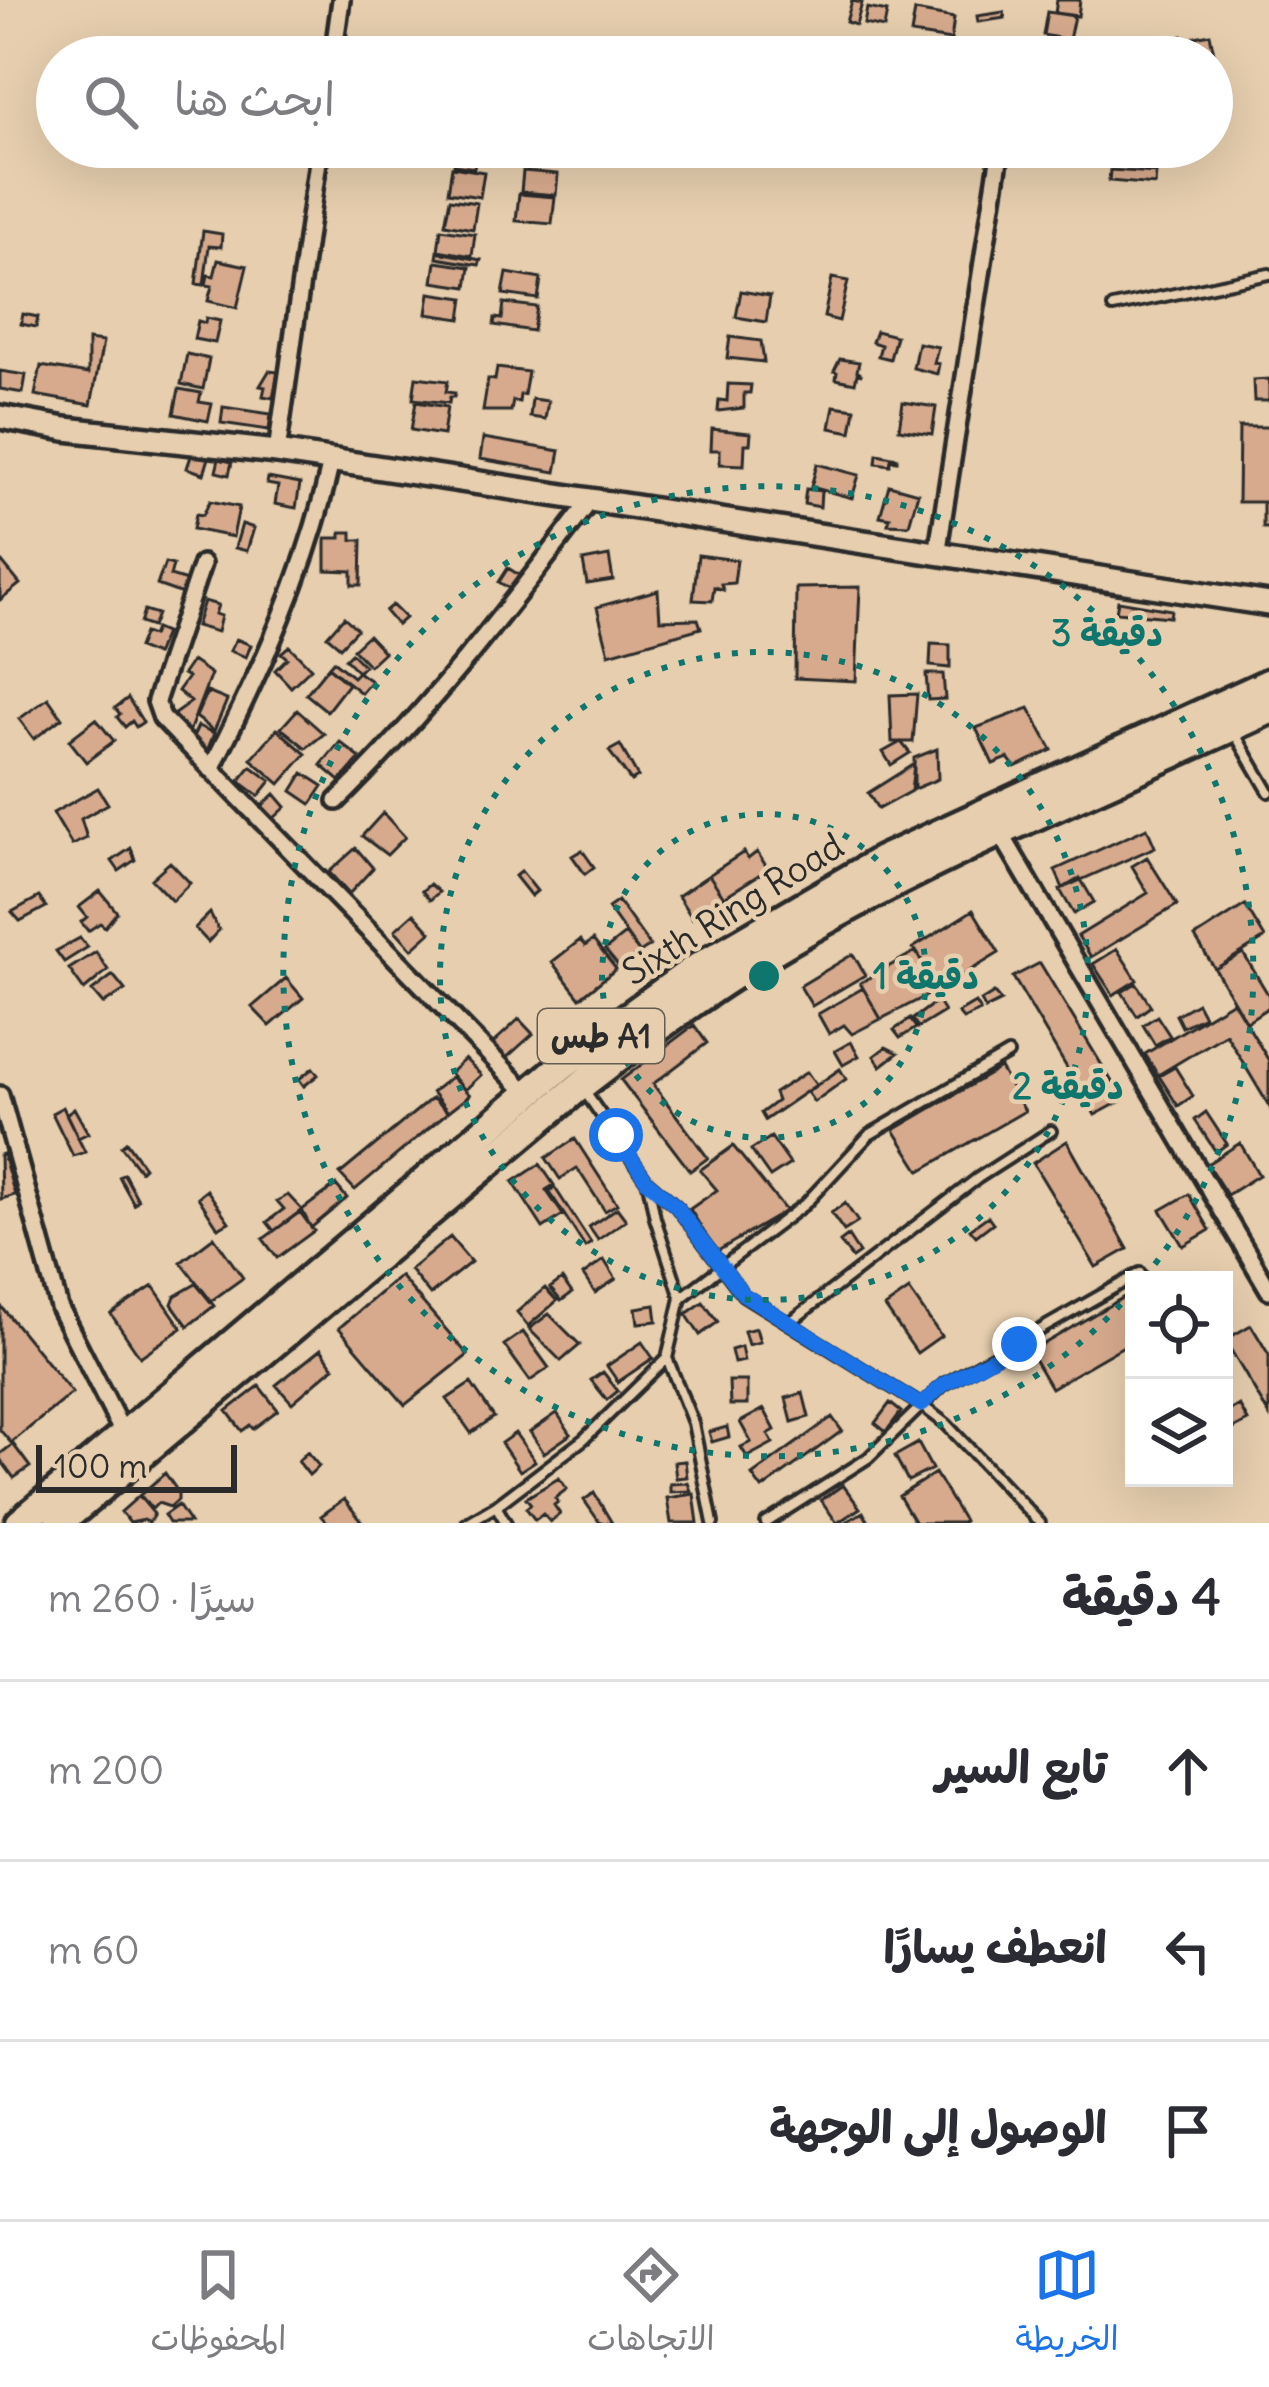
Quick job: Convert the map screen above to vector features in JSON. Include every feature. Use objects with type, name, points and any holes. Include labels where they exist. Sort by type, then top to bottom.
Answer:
[{"type":"highway","name":"Sixth Ring Road","points":[[20,1523],[528,1094],[662,1024],[792,925],[873,894],[994,821],[1269,683]]},
{"type":"highway","name":"Sixth Ring Road","points":[[994,821],[1269,710]]},
{"type":"highway","name":"Sixth Ring Road","points":[[59,1523],[573,1074]]},
{"type":"main road","points":[[0,417],[105,434],[277,452],[1269,604]]},
{"type":"street","points":[[336,36],[341,0]]},
{"type":"street","points":[[277,452],[317,168]]},
{"type":"street","points":[[937,555],[998,168]]},
{"type":"street","points":[[211,769],[276,637],[331,461]]},
{"type":"street","points":[[337,801],[463,667],[590,502]]},
{"type":"street","points":[[202,564],[156,700],[161,718],[528,1094]]},
{"type":"street","points":[[994,821],[1269,1289]]},
{"type":"street","points":[[0,1095],[59,1307],[124,1435]]},
{"type":"lane","points":[[1113,307],[1269,274]]},
{"type":"lane","points":[[1232,728],[1269,792]]},
{"type":"lane","points":[[681,1298],[805,1204],[868,1135],[1008,1054]]},
{"type":"lane","points":[[573,1074],[647,1181],[684,1216],[743,1294],[946,1424],[1040,1523]]},
{"type":"lane","points":[[789,1323],[960,1191],[1052,1131]]},
{"type":"lane","points":[[467,1523],[584,1439],[667,1358],[681,1298],[647,1181]]},
{"type":"lane","points":[[766,1523],[868,1458],[943,1385],[1125,1282]]},
{"type":"lane","points":[[667,1358],[693,1423],[712,1523]]},
{"type":"lane","points":[[496,1506],[506,1523]]},
{"type":"building","points":[[1057,0],[1080,0],[1078,16],[1055,13]]},
{"type":"building","points":[[852,1],[862,3],[856,25],[846,22]]},
{"type":"building","points":[[867,8],[887,12],[884,28],[864,24]]},
{"type":"building","points":[[915,11],[954,18],[952,36],[911,34]]},
{"type":"building","points":[[1004,12],[1005,18],[978,22],[977,16]]},
{"type":"building","points":[[1047,12],[1074,16],[1070,36],[1043,35]]},
{"type":"building","points":[[452,168],[484,172],[480,197],[448,192]]},
{"type":"building","points":[[1110,170],[1156,173],[1155,185],[1109,181]]},
{"type":"building","points":[[523,171],[558,174],[556,195],[521,192]]},
{"type":"building","points":[[519,194],[555,197],[552,224],[516,221]]},
{"type":"building","points":[[450,199],[477,203],[473,229],[445,224]]},
{"type":"building","points":[[441,229],[475,234],[472,256],[438,250]]},
{"type":"building","points":[[203,231],[222,234],[221,247],[209,246],[204,285],[196,284]]},
{"type":"building","points":[[438,252],[481,260],[479,265],[437,258]]},
{"type":"building","points":[[218,260],[247,266],[237,308],[208,301],[212,286],[206,285],[208,275],[214,276]]},
{"type":"building","points":[[436,262],[470,267],[467,287],[433,282]]},
{"type":"building","points":[[507,273],[541,279],[538,299],[503,294]]},
{"type":"building","points":[[832,278],[848,281],[839,321],[824,317]]},
{"type":"building","points":[[741,291],[770,296],[766,322],[736,317]]},
{"type":"building","points":[[430,293],[464,298],[461,319],[427,314]]},
{"type":"building","points":[[504,303],[537,307],[533,331],[494,325],[495,318],[502,319]]},
{"type":"building","points":[[23,314],[38,317],[36,327],[21,324]]},
{"type":"building","points":[[206,318],[220,321],[215,343],[194,339],[198,321],[205,323]]},
{"type":"building","points":[[876,331],[896,336],[890,359],[878,356],[881,345],[872,342]]},
{"type":"building","points":[[730,337],[761,341],[764,362],[727,358]]},
{"type":"building","points":[[88,340],[103,342],[91,405],[35,395],[41,366],[88,374]]},
{"type":"building","points":[[918,343],[938,347],[937,374],[913,368]]},
{"type":"building","points":[[187,354],[209,359],[203,389],[181,384]]},
{"type":"building","points":[[840,359],[859,362],[857,371],[862,375],[857,374],[855,383],[836,379]]},
{"type":"building","points":[[497,368],[528,372],[524,395],[519,402],[513,401],[511,411],[483,411],[488,379],[495,380]]},
{"type":"building","points":[[0,371],[26,375],[23,393],[0,389]]},
{"type":"building","points":[[269,371],[278,372],[273,398],[263,396],[265,387],[260,386]]},
{"type":"building","points":[[416,377],[448,381],[446,392],[455,393],[454,397],[449,403],[413,399]]},
{"type":"building","points":[[1269,379],[1269,401],[1254,401],[1253,380]]},
{"type":"building","points":[[728,384],[751,385],[750,393],[744,393],[744,408],[718,411],[719,400],[727,401]]},
{"type":"building","points":[[179,389],[201,393],[199,402],[212,404],[208,421],[174,414]]},
{"type":"building","points":[[532,399],[548,401],[545,419],[530,417]]},
{"type":"building","points":[[416,402],[447,407],[443,435],[411,430]]},
{"type":"building","points":[[903,402],[936,407],[932,434],[899,429]]},
{"type":"building","points":[[834,406],[855,409],[851,432],[830,428]]},
{"type":"building","points":[[223,407],[271,414],[269,430],[221,423]]},
{"type":"building","points":[[1239,427],[1269,427],[1269,528],[1263,528],[1263,502],[1238,502]]},
{"type":"building","points":[[712,429],[751,433],[744,465],[720,464],[720,450],[711,450]]},
{"type":"building","points":[[483,438],[560,451],[556,472],[480,459]]},
{"type":"building","points":[[192,453],[209,458],[204,474],[187,468]]},
{"type":"building","points":[[877,454],[897,458],[897,461],[876,463]]},
{"type":"building","points":[[219,459],[232,462],[229,475],[216,472]]},
{"type":"building","points":[[817,464],[859,475],[852,498],[811,487]]},
{"type":"building","points":[[268,478],[300,484],[296,508],[275,504],[278,486],[267,484]]},
{"type":"building","points":[[889,485],[918,493],[909,525],[888,524],[890,518],[880,516]]},
{"type":"building","points":[[806,489],[821,491],[820,507],[804,504]]},
{"type":"building","points":[[210,501],[239,507],[233,537],[193,529],[196,514],[203,515]]},
{"type":"building","points":[[242,524],[254,528],[247,551],[235,548]]},
{"type":"building","points":[[341,532],[352,532],[352,540],[362,540],[361,585],[352,585],[352,571],[326,570],[326,538],[341,538]]},
{"type":"building","points":[[698,555],[737,560],[734,583],[721,584],[723,590],[714,587],[712,601],[693,600]]},
{"type":"building","points":[[609,556],[613,580],[587,584],[583,561]]},
{"type":"building","points":[[0,562],[20,584],[0,600]]},
{"type":"building","points":[[165,563],[173,565],[170,576],[190,582],[185,595],[157,585]]},
{"type":"building","points":[[508,568],[519,575],[510,589],[499,582]]},
{"type":"building","points":[[860,587],[856,681],[795,678],[796,588]]},
{"type":"building","points":[[658,590],[660,620],[698,619],[701,628],[609,654],[597,607]]},
{"type":"building","points":[[204,601],[218,605],[217,632],[196,626]]},
{"type":"building","points":[[1118,601],[1171,610],[1170,617],[1116,612]]},
{"type":"building","points":[[392,605],[405,618],[397,625],[385,611]]},
{"type":"building","points":[[144,610],[157,614],[152,627],[140,623]]},
{"type":"building","points":[[344,617],[357,629],[340,647],[327,636]]},
{"type":"building","points":[[155,629],[165,633],[156,655],[138,648],[144,633],[152,636]]},
{"type":"building","points":[[368,635],[384,652],[369,666],[353,649]]},
{"type":"building","points":[[236,639],[251,645],[246,657],[230,651]]},
{"type":"building","points":[[931,644],[950,645],[950,668],[930,666]]},
{"type":"building","points":[[289,646],[311,668],[291,687],[275,670],[287,658],[281,653]]},
{"type":"building","points":[[351,653],[364,666],[358,672],[345,659]]},
{"type":"building","points":[[192,661],[211,674],[189,732],[173,715],[191,702],[178,691]]},
{"type":"building","points":[[333,661],[353,677],[358,672],[371,681],[361,693],[328,667]]},
{"type":"building","points":[[328,667],[348,684],[327,711],[306,694]]},
{"type":"building","points":[[926,674],[943,674],[945,699],[928,700]]},
{"type":"building","points":[[207,692],[227,700],[214,731],[196,717]]},
{"type":"building","points":[[917,694],[913,742],[892,742],[890,695]]},
{"type":"building","points":[[48,698],[62,718],[34,739],[19,719]]},
{"type":"building","points":[[128,698],[143,722],[136,727],[132,721],[125,727],[117,717],[115,708]]},
{"type":"building","points":[[1029,708],[1052,750],[1015,767],[1008,758],[993,764],[976,728]]},
{"type":"building","points":[[297,710],[324,734],[306,748],[281,728]]},
{"type":"building","points":[[96,719],[114,741],[86,762],[69,740]]},
{"type":"building","points":[[198,726],[214,733],[207,751],[190,743]]},
{"type":"building","points":[[277,729],[306,754],[280,784],[251,759]]},
{"type":"building","points":[[340,742],[360,758],[340,781],[321,765]]},
{"type":"building","points":[[901,742],[910,753],[891,765],[883,752]]},
{"type":"building","points":[[620,745],[638,777],[631,781],[609,751]]},
{"type":"building","points":[[937,749],[938,779],[914,789],[914,758]]},
{"type":"building","points":[[914,764],[911,791],[878,809],[868,793]]},
{"type":"building","points":[[251,766],[271,781],[259,796],[239,781]]},
{"type":"building","points":[[303,773],[323,786],[311,804],[292,791]]},
{"type":"building","points":[[98,788],[108,804],[81,819],[87,838],[72,845],[53,813]]},
{"type":"building","points":[[275,794],[286,807],[263,822],[254,813]]},
{"type":"building","points":[[383,813],[405,837],[387,855],[362,836]]},
{"type":"building","points":[[1147,828],[1155,847],[1063,888],[1055,870]]},
{"type":"building","points":[[131,848],[135,860],[119,871],[112,861]]},
{"type":"building","points":[[356,848],[373,868],[349,894],[329,872]]},
{"type":"building","points":[[582,850],[594,867],[585,874],[572,856]]},
{"type":"building","points":[[744,852],[748,859],[757,852],[768,869],[724,897],[709,875]]},
{"type":"building","points":[[1147,857],[1177,905],[1091,957],[1078,936],[1148,893],[1132,866]]},
{"type":"building","points":[[170,862],[190,883],[172,901],[151,879]]},
{"type":"building","points":[[521,871],[537,891],[531,896],[515,876]]},
{"type":"building","points":[[709,875],[724,897],[692,918],[678,896]]},
{"type":"building","points":[[1080,878],[1094,902],[1074,914],[1060,890]]},
{"type":"building","points":[[430,884],[439,892],[430,900],[422,891]]},
{"type":"building","points":[[100,891],[117,912],[105,927],[100,923],[88,931],[81,922],[87,917],[79,907]]},
{"type":"building","points":[[39,897],[46,907],[20,921],[12,912]]},
{"type":"building","points":[[618,901],[650,946],[640,953],[608,908]]},
{"type":"building","points":[[1245,905],[1265,938],[1215,969],[1195,937]]},
{"type":"building","points":[[973,910],[999,953],[940,989],[913,948]]},
{"type":"building","points":[[210,913],[219,930],[208,942],[195,928]]},
{"type":"building","points":[[414,913],[431,932],[412,949],[395,930]]},
{"type":"building","points":[[625,934],[640,953],[620,968],[605,950]]},
{"type":"building","points":[[80,938],[88,947],[64,962],[56,951]]},
{"type":"building","points":[[580,940],[585,946],[593,940],[616,969],[580,998],[552,962]]},
{"type":"building","points":[[1117,949],[1137,980],[1113,995],[1093,964]]},
{"type":"building","points":[[916,951],[940,989],[881,1019],[860,983]]},
{"type":"building","points":[[96,952],[108,970],[84,990],[69,969]]},
{"type":"building","points":[[1243,953],[1269,996],[1269,1007],[1246,1022],[1215,969]]},
{"type":"building","points":[[853,954],[865,975],[812,1006],[800,986]]},
{"type":"building","points":[[1040,963],[1123,1100],[1095,1115],[1013,977]]},
{"type":"building","points":[[113,975],[125,990],[103,1004],[92,991]]},
{"type":"building","points":[[286,978],[303,998],[270,1026],[252,1007]]},
{"type":"building","points":[[1136,983],[1151,1006],[1137,1016],[1122,992]]},
{"type":"building","points":[[863,988],[881,1019],[852,1034],[844,1025],[829,1034],[818,1014]]},
{"type":"building","points":[[994,993],[1001,1001],[985,1009],[981,1001]]},
{"type":"building","points":[[937,1001],[944,1012],[918,1028],[913,1019]]},
{"type":"building","points":[[1233,1001],[1269,1061],[1269,1106],[1226,1034],[1158,1075],[1145,1054]]},
{"type":"building","points":[[975,1003],[980,1011],[963,1019],[958,1013]]},
{"type":"building","points":[[1197,1003],[1204,1016],[1182,1027],[1176,1015]]},
{"type":"building","points":[[1157,1016],[1170,1036],[1155,1045],[1143,1025]]},
{"type":"building","points":[[519,1019],[533,1034],[505,1059],[492,1044]]},
{"type":"building","points":[[910,1019],[916,1028],[900,1038],[894,1030]]},
{"type":"building","points":[[694,1025],[707,1043],[653,1084],[708,1158],[690,1171],[621,1080]]},
{"type":"building","points":[[851,1042],[859,1056],[843,1065],[835,1051]]},
{"type":"building","points":[[886,1047],[898,1053],[881,1066],[874,1056]]},
{"type":"building","points":[[465,1059],[481,1075],[465,1090],[450,1073]]},
{"type":"building","points":[[1175,1067],[1193,1096],[1178,1106],[1159,1076]]},
{"type":"building","points":[[313,1068],[318,1075],[304,1086],[299,1079]]},
{"type":"building","points":[[1000,1068],[1025,1111],[920,1171],[894,1130]]},
{"type":"building","points":[[840,1069],[846,1079],[814,1102],[807,1092]]},
{"type":"building","points":[[807,1072],[816,1085],[765,1120],[761,1113],[777,1101],[774,1093]]},
{"type":"building","points":[[451,1077],[470,1095],[448,1112],[432,1092]]},
{"type":"building","points":[[432,1098],[448,1112],[355,1190],[340,1174]]},
{"type":"building","points":[[63,1107],[85,1152],[73,1156],[52,1113]]},
{"type":"building","points":[[74,1108],[88,1133],[78,1138],[66,1114]]},
{"type":"building","points":[[1206,1112],[1227,1144],[1216,1152],[1195,1120]]},
{"type":"building","points":[[771,1137],[790,1164],[770,1177],[751,1150]]},
{"type":"building","points":[[575,1139],[617,1204],[605,1211],[577,1168],[560,1179],[546,1158]]},
{"type":"building","points":[[1067,1141],[1128,1249],[1096,1267],[1033,1163]]},
{"type":"building","points":[[126,1142],[144,1167],[140,1171],[121,1146]]},
{"type":"building","points":[[1240,1143],[1259,1175],[1227,1195],[1207,1164]]},
{"type":"building","points":[[733,1146],[786,1211],[716,1252],[690,1209],[717,1190],[700,1170]]},
{"type":"building","points":[[0,1155],[15,1195],[1,1199]]},
{"type":"building","points":[[540,1164],[554,1185],[546,1190],[563,1215],[543,1228],[513,1182]]},
{"type":"building","points":[[124,1174],[138,1200],[134,1204],[119,1177]]},
{"type":"building","points":[[336,1185],[347,1198],[311,1228],[302,1210]]},
{"type":"building","points":[[555,1188],[591,1243],[585,1247],[549,1191]]},
{"type":"building","points":[[207,1190],[229,1222],[218,1228],[198,1197]]},
{"type":"building","points":[[1189,1194],[1210,1230],[1183,1246],[1161,1210]]},
{"type":"building","points":[[288,1195],[302,1210],[274,1231],[267,1222],[284,1209],[277,1201]]},
{"type":"building","points":[[845,1203],[858,1222],[844,1231],[831,1213]]},
{"type":"building","points":[[617,1208],[626,1220],[598,1240],[589,1227]]},
{"type":"building","points":[[300,1212],[314,1231],[277,1258],[263,1239]]},
{"type":"building","points":[[988,1216],[993,1223],[976,1236],[970,1229]]},
{"type":"building","points":[[848,1236],[859,1253],[852,1258],[840,1242]]},
{"type":"building","points":[[214,1237],[243,1278],[211,1301],[181,1262]]},
{"type":"building","points":[[450,1237],[471,1262],[430,1295],[410,1270]]},
{"type":"building","points":[[604,1260],[616,1279],[595,1293],[583,1275]]},
{"type":"building","points":[[400,1276],[468,1355],[405,1405],[339,1328]]},
{"type":"building","points":[[562,1279],[572,1293],[561,1301],[550,1288]]},
{"type":"building","points":[[196,1284],[214,1306],[188,1326],[172,1304],[175,1296]]},
{"type":"building","points":[[153,1286],[182,1328],[140,1357],[111,1314]]},
{"type":"building","points":[[545,1288],[557,1301],[528,1326],[517,1312]]},
{"type":"building","points":[[909,1290],[941,1336],[917,1353],[885,1307]]},
{"type":"building","points":[[1125,1296],[1125,1345],[1051,1388],[1030,1352]]},
{"type":"building","points":[[703,1302],[718,1322],[700,1335],[686,1314]]},
{"type":"building","points":[[0,1305],[72,1393],[11,1443],[0,1430]]},
{"type":"building","points":[[655,1305],[657,1321],[638,1323],[636,1308]]},
{"type":"building","points":[[549,1314],[580,1345],[561,1361],[529,1329]]},
{"type":"building","points":[[1251,1325],[1269,1355],[1269,1415],[1233,1354],[1233,1335]]},
{"type":"building","points":[[756,1328],[760,1342],[748,1345],[744,1331]]},
{"type":"building","points":[[523,1332],[549,1368],[530,1381],[504,1345]]},
{"type":"building","points":[[642,1342],[653,1358],[618,1382],[607,1366]]},
{"type":"building","points":[[741,1347],[744,1361],[734,1363],[731,1350]]},
{"type":"building","points":[[321,1349],[334,1367],[292,1403],[276,1385]]},
{"type":"building","points":[[603,1372],[618,1391],[607,1400],[591,1380]]},
{"type":"building","points":[[729,1381],[747,1381],[747,1405],[730,1405]]},
{"type":"building","points":[[471,1383],[494,1417],[471,1433],[447,1399]]},
{"type":"building","points":[[259,1386],[278,1410],[253,1429],[250,1425],[242,1431],[227,1411]]},
{"type":"building","points":[[803,1393],[809,1417],[792,1422],[786,1398]]},
{"type":"building","points":[[890,1403],[901,1412],[886,1432],[875,1423]]},
{"type":"building","points":[[1239,1405],[1248,1421],[1233,1429],[1233,1409]]},
{"type":"building","points":[[764,1409],[775,1430],[768,1434],[773,1443],[747,1457],[741,1447],[751,1442],[740,1422]]},
{"type":"building","points":[[557,1413],[571,1434],[544,1453],[530,1432]]},
{"type":"building","points":[[832,1417],[842,1431],[762,1489],[752,1475]]},
{"type":"building","points":[[727,1427],[729,1437],[712,1442],[709,1432]]},
{"type":"building","points":[[515,1433],[535,1461],[520,1471],[501,1443]]},
{"type":"building","points":[[918,1443],[932,1469],[908,1481],[895,1456]]},
{"type":"building","points":[[13,1444],[30,1467],[14,1478],[0,1459]]},
{"type":"building","points":[[307,1452],[319,1466],[309,1475],[298,1461]]},
{"type":"building","points":[[685,1461],[687,1477],[676,1478],[674,1462]]},
{"type":"building","points":[[165,1473],[178,1500],[170,1507],[158,1503],[152,1509],[140,1495]]},
{"type":"building","points":[[935,1473],[961,1523],[915,1523],[899,1496]]},
{"type":"building","points":[[559,1478],[567,1489],[555,1498],[560,1514],[550,1522],[543,1514],[535,1520],[526,1508],[531,1504],[526,1498]]},
{"type":"building","points":[[688,1483],[691,1491],[670,1492],[670,1484]]},
{"type":"building","points":[[843,1485],[860,1508],[837,1523],[821,1500]]},
{"type":"building","points":[[594,1493],[612,1523],[600,1523],[584,1500]]},
{"type":"building","points":[[694,1494],[698,1523],[671,1523],[667,1498]]},
{"type":"building","points":[[139,1496],[154,1514],[149,1523],[130,1523],[121,1512]]},
{"type":"building","points":[[344,1499],[363,1523],[327,1523],[321,1516]]},
{"type":"building","points":[[178,1505],[190,1523],[169,1523],[164,1515]]},
{"type":"building","points":[[863,1512],[869,1523],[844,1523]]},
{"type":"route","points":[[616,1135],[647,1181],[676,1206],[743,1294],[921,1405],[943,1385],[1019,1344]]}]
